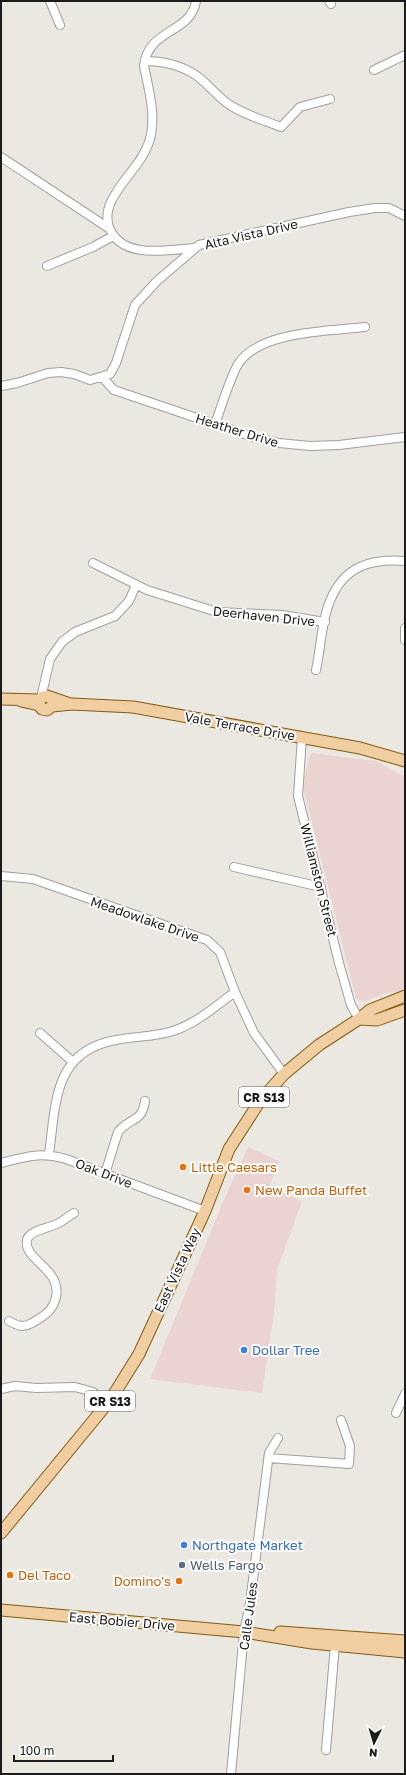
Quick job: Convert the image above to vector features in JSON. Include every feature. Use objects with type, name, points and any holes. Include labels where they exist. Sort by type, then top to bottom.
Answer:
[{"type":"main road","name":"Vale Terrace Drive","points":[[1,699],[133,707],[360,748],[405,761]]},
{"type":"main road","name":"East Vista Way","points":[[1,1533],[106,1405],[139,1354],[205,1211],[229,1149],[260,1101],[284,1074],[335,1033],[359,1019],[370,1010],[405,996]]},
{"type":"main road","points":[[359,1019],[377,1020],[405,1010]]},
{"type":"main road","name":"East Bobier Drive","points":[[1,1610],[244,1632],[335,1645],[405,1652]]},
{"type":"main road","name":"East Bobier Drive","points":[[244,1632],[298,1632],[405,1641]]},
{"type":"street","points":[[50,1],[60,25]]},
{"type":"street","points":[[111,233],[107,216],[110,203],[142,156],[149,142],[152,131],[153,110],[144,66],[145,61],[156,40],[189,18],[195,9],[196,1]]},
{"type":"street","points":[[374,70],[405,55]]},
{"type":"street","points":[[145,61],[162,61],[177,65],[197,76],[226,103],[238,110],[281,127],[300,107],[330,99]]},
{"type":"street","points":[[1,158],[111,233],[122,244],[141,250],[194,248]]},
{"type":"street","name":"Alta Vista Drive","points":[[102,378],[110,374],[116,363],[135,305],[157,281],[194,248],[220,240],[375,208],[389,208],[405,216]]},
{"type":"street","points":[[47,266],[93,247],[111,233]]},
{"type":"street","points":[[215,424],[237,365],[250,351],[261,344],[279,337],[365,327]]},
{"type":"street","points":[[1,386],[17,383],[48,373],[60,372],[74,374],[90,380],[102,378]]},
{"type":"street","name":"Heather Drive","points":[[102,378],[114,390],[253,437],[279,443],[310,446],[339,445],[405,437]]},
{"type":"street","points":[[316,670],[329,602],[338,586],[345,578],[359,567],[374,561],[387,559],[405,561]]},
{"type":"street","name":"Deerhaven Drive","points":[[93,563],[136,585],[217,612],[282,615],[325,622]]},
{"type":"street","points":[[45,701],[46,677],[50,659],[62,642],[75,632],[115,616],[129,601],[136,585]]},
{"type":"street","points":[[405,628],[405,640]]},
{"type":"street","name":"Williamston Street","points":[[302,737],[297,783],[298,796],[351,1005],[359,1019]]},
{"type":"street","points":[[234,867],[321,886]]},
{"type":"street","name":"Meadowlake Drive","points":[[1,876],[33,879],[208,940],[220,952],[235,992],[254,1033],[284,1074]]},
{"type":"street","points":[[49,1154],[58,1091],[63,1076],[81,1055],[95,1046],[116,1040],[155,1036],[177,1030],[198,1018],[235,992]]},
{"type":"street","points":[[40,1033],[74,1062]]},
{"type":"street","points":[[105,1174],[118,1132],[144,1112],[145,1101]]},
{"type":"street","name":"Oak Drive","points":[[1,1163],[31,1155],[49,1154],[205,1211]]},
{"type":"street","points":[[9,1321],[18,1326],[26,1326],[50,1311],[54,1305],[56,1285],[53,1276],[33,1256],[27,1246],[27,1238],[31,1234],[58,1224],[74,1213]]},
{"type":"street","points":[[1,1389],[15,1386],[36,1388],[75,1387],[94,1392],[106,1405]]},
{"type":"street","points":[[396,1414],[405,1394]]},
{"type":"street","points":[[269,1458],[349,1464],[350,1446],[340,1420]]},
{"type":"street","name":"Calle Jules","points":[[231,1774],[244,1632],[255,1563],[269,1453],[278,1438]]},
{"type":"street","points":[[326,1750],[335,1645]]},
{"type":"shaded area","points":[[311,753],[376,761],[405,777],[405,990],[383,994],[363,1002],[356,998],[302,783]]},
{"type":"shaded area","points":[[248,1147],[279,1161],[269,1187],[302,1201],[277,1270],[274,1312],[262,1393],[150,1379],[226,1195]]},
{"type":"place","name":"Little Caesars","points":[[183,1167]]},
{"type":"place","name":"New Panda Buffet","points":[[247,1190]]},
{"type":"place","name":"Dollar Tree","points":[[244,1350]]},
{"type":"place","name":"Northgate Market","points":[[184,1545]]},
{"type":"place","name":"Wells Fargo","points":[[182,1565]]},
{"type":"place","name":"Del Taco","points":[[10,1575]]},
{"type":"place","name":"Domino's","points":[[179,1581]]}]
